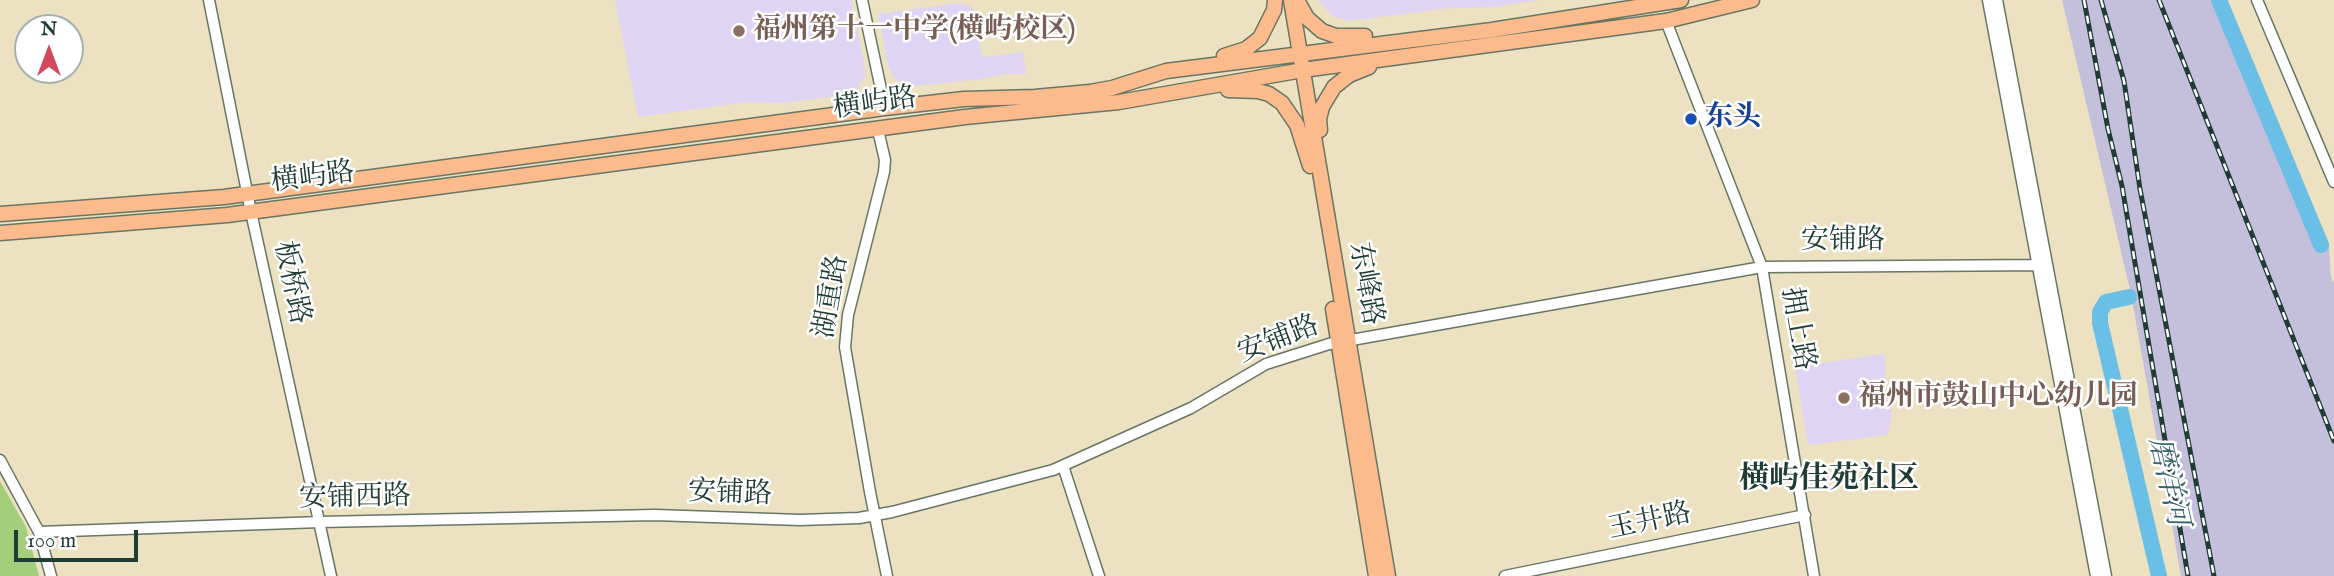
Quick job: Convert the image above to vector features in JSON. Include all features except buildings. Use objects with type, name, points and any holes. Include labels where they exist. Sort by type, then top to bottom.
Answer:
[{"type":"main road","points":[[1166,71],[1240,52],[1251,46],[1268,25],[1275,10],[1275,0]]},
{"type":"main road","name":"东峰路","points":[[1281,0],[1324,193],[1376,576]]},
{"type":"main road","name":"东峰路","points":[[1291,0],[1295,54]]},
{"type":"main road","points":[[1297,0],[1310,22],[1332,35],[1433,36]]},
{"type":"main road","name":"横屿路","points":[[0,214],[248,195],[885,108],[964,99],[1090,92],[1166,71],[1492,30],[1681,0]]},
{"type":"main road","name":"横屿路","points":[[0,233],[251,212],[965,117],[1119,102],[1298,71],[1666,21],[1752,0]]},
{"type":"main road","points":[[1324,193],[1328,180],[1319,119],[1326,97],[1349,75],[1396,58]]},
{"type":"main road","name":"东峰路","points":[[1298,71],[1310,166],[1388,576]]},
{"type":"main road","points":[[1171,94],[1246,89],[1269,94],[1282,103],[1294,119],[1310,166]]},
{"type":"street","name":"板桥路","points":[[209,0],[251,212],[331,576]]},
{"type":"street","points":[[862,0],[885,108]]},
{"type":"street","points":[[1988,0],[2106,576]]},
{"type":"street","points":[[1997,0],[2096,576]]},
{"type":"street","points":[[2257,0],[2334,182]]},
{"type":"street","name":"拥上路","points":[[1666,21],[1762,267],[1815,576]]},
{"type":"street","name":"湖重路","points":[[874,516],[845,347],[848,315],[884,172],[878,130]]},
{"type":"street","points":[[2322,153],[2334,149]]},
{"type":"street","name":"安铺路","points":[[673,516],[800,520],[874,516],[1042,474],[1192,408],[1266,364],[1299,352],[1344,341],[1762,267],[2042,264]]},
{"type":"street","points":[[0,460],[39,532],[51,576]]},
{"type":"street","points":[[1063,466],[1099,576]]},
{"type":"street","name":"玉井路","points":[[1505,576],[1805,515]]},
{"type":"street","name":"安铺西路","points":[[39,532],[320,522],[673,516]]},
{"type":"street","points":[[874,516],[887,576]]},
{"type":"shaded area","name":"福州第十一中学(横屿校区)","points":[[615,0],[851,0],[865,76],[857,88],[844,95],[784,103],[746,102],[638,117]]},
{"type":"shaded area","points":[[1318,0],[1539,0],[1348,21],[1332,16]]},
{"type":"shaded area","points":[[2062,0],[2219,0],[2329,248],[2331,278],[2334,283],[2334,576],[2181,576],[2131,294]]},
{"type":"shaded area","points":[[959,3],[970,6],[976,13],[983,57],[1023,52],[1026,74],[1005,74],[915,86],[894,78],[888,65],[878,14]]},
{"type":"shaded area","name":"福州市鼓山中心幼儿园","points":[[1884,354],[1887,395],[1892,413],[1886,435],[1808,445],[1795,367]]},
{"type":"green space","points":[[0,481],[26,527],[39,576],[0,576]]},
{"type":"waterway","name":"磨洋河","points":[[2219,0],[2321,245]]},
{"type":"waterway","name":"磨洋河","points":[[2129,297],[2106,302],[2100,312],[2100,323],[2159,576]]},
{"type":"railway","points":[[2084,0],[2108,129],[2122,186],[2188,576]]},
{"type":"railway","points":[[2101,0],[2124,81],[2140,189],[2214,576]]},
{"type":"railway","points":[[2159,0],[2334,441]]},
{"type":"place","name":"福州第十一中学(横屿校区)","points":[[739,31]]},
{"type":"place","name":"东头","points":[[1691,119]]},
{"type":"place","name":"福州市鼓山中心幼儿园","points":[[1844,398]]},
{"type":"district","name":"横屿佳苑社区","points":[[1829,481]]}]
